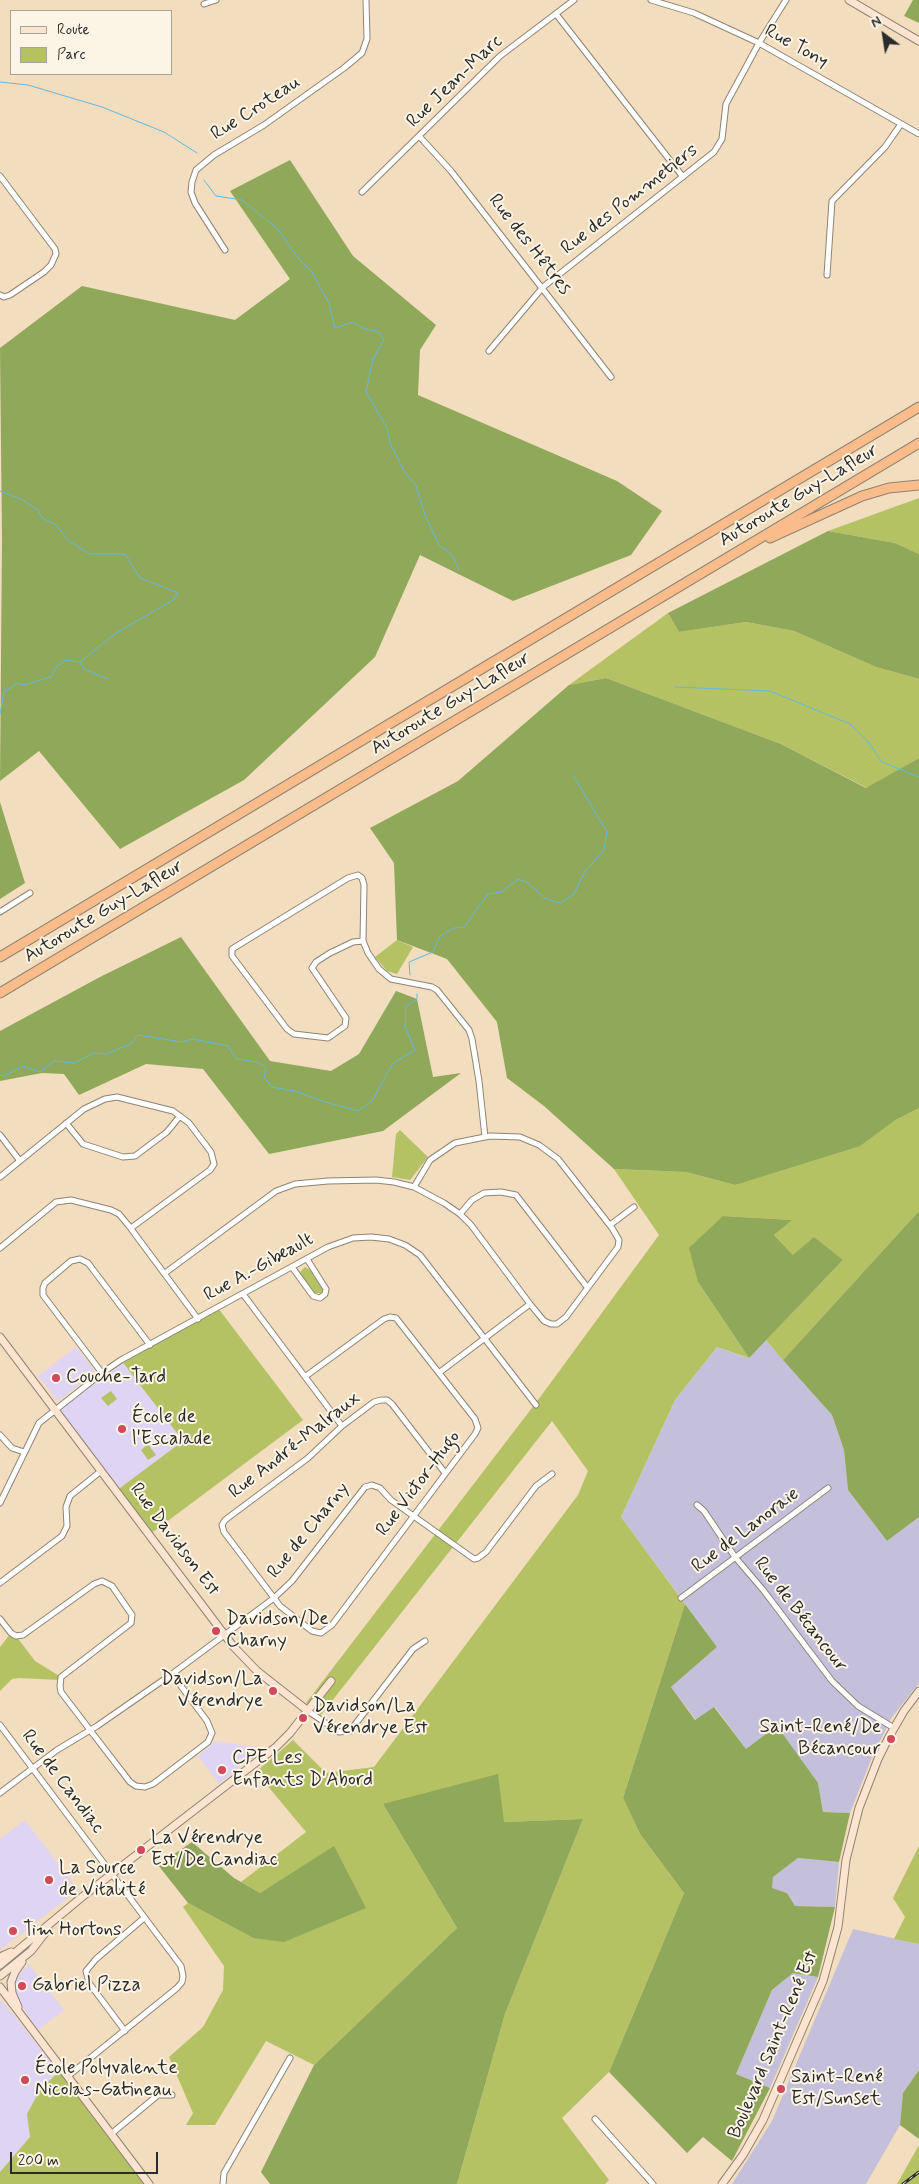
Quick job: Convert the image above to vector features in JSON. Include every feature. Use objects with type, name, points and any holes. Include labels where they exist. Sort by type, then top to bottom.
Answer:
[{"type":"highway","name":"Autoroute Guy-Lafleur","points":[[0,957],[919,407]]},
{"type":"highway","name":"Autoroute Guy-Lafleur","points":[[0,993],[919,443]]},
{"type":"highway","points":[[716,564],[856,498],[889,488],[919,485]]},
{"type":"street","points":[[204,4],[216,0]]},
{"type":"street","name":"Rue Croteau","points":[[225,250],[195,203],[191,192],[196,170],[214,155],[264,125],[362,53],[367,39],[366,0]]},
{"type":"street","name":"Rue Jean-Marc","points":[[362,192],[500,56],[574,0]]},
{"type":"street","name":"Rue Tony","points":[[651,0],[694,13],[759,43],[919,134]]},
{"type":"street","name":"Rue des Pommetiers","points":[[489,351],[543,288],[714,152],[722,138],[726,104],[759,43],[786,0]]},
{"type":"street","points":[[849,0],[919,41]]},
{"type":"street","points":[[556,14],[682,177]]},
{"type":"street","points":[[827,275],[832,201],[885,147],[901,124]]},
{"type":"street","name":"Rue des Hêtres","points":[[419,136],[451,171],[611,377]]},
{"type":"street","points":[[0,176],[55,249],[54,260],[51,265],[10,295],[4,297],[0,295]]},
{"type":"street","points":[[363,941],[354,942],[330,953],[316,962],[312,968],[346,1018],[345,1026],[328,1038],[294,1034],[287,1029],[232,956],[232,949],[348,878],[358,875],[362,878],[364,885],[363,941],[368,954],[379,969],[391,979],[432,987],[437,990],[469,1030],[479,1080],[484,1136]]},
{"type":"street","points":[[0,912],[30,893]]},
{"type":"street","points":[[0,1177],[66,1123],[94,1103],[117,1097],[173,1111],[189,1123],[211,1152],[214,1164],[210,1170],[131,1228]]},
{"type":"street","points":[[66,1123],[83,1144],[122,1157],[135,1156],[167,1132],[180,1116]]},
{"type":"street","points":[[0,1135],[20,1161]]},
{"type":"street","points":[[165,1273],[270,1194],[282,1188],[308,1182],[366,1180],[392,1182],[414,1187],[434,1197],[460,1214],[476,1231],[530,1304],[548,1323],[557,1324],[566,1318],[618,1247],[619,1240],[610,1225],[558,1159],[548,1150],[520,1137],[484,1136],[455,1143],[440,1152],[426,1165],[414,1187]]},
{"type":"street","points":[[460,1214],[472,1200],[484,1193],[500,1192],[516,1195],[587,1287]]},
{"type":"street","points":[[0,1248],[52,1205],[66,1200],[111,1210],[119,1214],[131,1228],[198,1319]]},
{"type":"street","points":[[610,1225],[634,1207]]},
{"type":"street","name":"Rue A.-Gibeault","points":[[0,1503],[36,1427],[55,1409],[102,1373],[121,1360],[292,1267],[335,1244],[353,1238],[371,1236],[397,1241],[413,1250],[426,1261],[536,1405]]},
{"type":"street","points":[[102,1373],[43,1295],[45,1283],[71,1261],[80,1259],[88,1264],[150,1345]]},
{"type":"street","points":[[292,1267],[313,1296],[320,1298],[325,1294],[326,1288],[307,1259]]},
{"type":"street","points":[[243,1294],[342,1426]]},
{"type":"street","points":[[440,1372],[530,1304]]},
{"type":"street","name":"Rue Victor-Hugo","points":[[274,1598],[280,1606],[312,1631],[324,1631],[332,1625],[475,1434],[478,1426],[475,1419],[400,1321],[390,1317],[384,1319],[306,1376]]},
{"type":"street","name":"Rue Davidson Est","points":[[0,1337],[225,1635],[257,1671],[308,1711],[339,1732],[346,1733],[353,1728],[414,1649],[425,1640]]},
{"type":"street","name":"Rue André-Malraux","points":[[274,1598],[224,1532],[222,1529],[223,1522],[308,1458],[342,1426],[374,1402],[387,1400],[446,1473]]},
{"type":"street","points":[[0,1435],[12,1448],[24,1452]]},
{"type":"street","points":[[0,1583],[62,1536],[67,1526],[66,1507],[70,1496],[101,1471]]},
{"type":"street","name":"Rue de Charny","points":[[0,1793],[57,1750],[90,1730],[172,1674],[274,1598],[292,1581],[365,1487],[376,1486],[470,1558],[478,1558],[486,1552],[536,1486],[552,1474]]},
{"type":"street","name":"Rue de Lanoraie","points":[[682,1598],[828,1488]]},
{"type":"street","name":"Rue de Bécancour","points":[[697,1505],[832,1682],[858,1706],[894,1728]]},
{"type":"street","points":[[0,1619],[11,1633],[16,1636],[23,1635],[98,1581],[107,1582],[112,1586],[132,1615],[131,1623],[61,1677],[61,1692],[133,1785],[146,1787],[153,1784],[208,1742],[212,1733],[207,1721],[172,1674]]},
{"type":"street","points":[[0,1976],[52,1922],[112,1873],[276,1747],[290,1733],[331,1681]]},
{"type":"street","name":"Boulevard Saint-René Est","points":[[722,2184],[743,2155],[763,2120],[822,1981],[838,1927],[846,1860],[859,1808],[878,1759],[894,1728],[919,1691]]},
{"type":"street","name":"Rue de Candiac","points":[[0,1725],[178,1962],[183,1976],[177,1988],[68,2076]]},
{"type":"street","points":[[125,2031],[89,1983],[86,1971],[96,1959],[144,1918]]},
{"type":"street","points":[[0,1957],[28,1948]]},
{"type":"street","points":[[0,1965],[28,1948]]},
{"type":"street","points":[[22,2017],[12,1993],[11,1982],[28,1948]]},
{"type":"street","points":[[0,1987],[149,2184]]},
{"type":"street","points":[[0,1998],[22,2017]]},
{"type":"street","points":[[223,2184],[224,2173],[290,2058]]},
{"type":"street","points":[[111,2134],[158,2096],[172,2095]]},
{"type":"street","points":[[595,2119],[653,2184]]},
{"type":"shaded area","points":[[766,1340],[832,1415],[844,1450],[848,1490],[887,1541],[919,1517],[919,1683],[892,1717],[872,1757],[850,1813],[823,1812],[818,1783],[746,1749],[715,1707],[696,1720],[671,1687],[717,1647],[621,1517],[675,1400],[717,1347],[748,1358]]},
{"type":"shaded area","points":[[76,1347],[94,1370],[93,1375],[58,1401],[38,1376]]},
{"type":"shaded area","name":"École de l'Escalade","points":[[121,1360],[183,1441],[116,1491],[55,1409]]},
{"type":"shaded area","name":"CPE Les Enfants D'Abord","points":[[215,1741],[263,1748],[219,1784],[198,1756]]},
{"type":"shaded area","points":[[25,1820],[78,1890],[0,1950],[0,1839]]},
{"type":"shaded area","points":[[798,1858],[839,1862],[835,1907],[795,1906],[787,1893],[771,1888],[773,1877]]},
{"type":"shaded area","points":[[853,1929],[919,1944],[919,2070],[903,2093],[900,2125],[866,2184],[732,2184],[772,2121]]},
{"type":"shaded area","points":[[29,1964],[64,2010],[38,2030],[13,1994],[16,1978]]},
{"type":"shaded area","points":[[793,1973],[818,1977],[770,2088],[736,2074],[772,1990]]},
{"type":"shaded area","name":"École Polyvalente Nicolas-Gatineau","points":[[0,2001],[4,2003],[59,2072],[41,2088],[28,2114],[30,2137],[0,2172]]},
{"type":"green space","points":[[913,0],[919,0],[919,23],[904,16]]},
{"type":"green space","points":[[290,160],[353,256],[436,325],[420,350],[418,395],[617,481],[662,511],[631,555],[513,601],[420,555],[375,657],[244,780],[120,849],[39,751],[0,781],[2,539],[0,348],[82,286],[235,320],[290,279],[230,191]]},
{"type":"green space","points":[[919,498],[919,554],[895,543],[828,531]]},
{"type":"green space","points":[[828,531],[895,543],[919,554],[919,679],[876,667],[794,631],[746,622],[679,632],[668,613]]},
{"type":"green space","points":[[668,613],[679,632],[746,622],[794,631],[876,667],[919,679],[919,758],[867,788],[781,744],[606,678],[569,685]]},
{"type":"green space","points":[[606,678],[781,744],[866,788],[919,758],[919,1108],[894,1121],[860,1146],[735,1185],[686,1172],[614,1169],[544,1106],[507,1078],[497,1022],[447,959],[397,940],[394,863],[370,828],[458,781],[569,685]]},
{"type":"green space","points":[[0,802],[25,883],[0,899]]},
{"type":"green space","points":[[181,937],[270,1061],[331,1071],[359,1054],[396,991],[417,999],[433,1077],[461,1073],[383,1131],[269,1154],[203,1069],[146,1064],[79,1095],[64,1074],[42,1073],[0,1081],[0,1031],[100,977]]},
{"type":"green space","points":[[397,940],[413,947],[397,974],[387,971],[375,957]]},
{"type":"green space","points":[[919,1108],[919,1211],[783,1360],[766,1340],[843,1260],[793,1255],[774,1235],[791,1220],[723,1216],[698,1282],[749,1358],[717,1347],[675,1400],[621,1517],[685,1604],[623,1798],[640,1834],[684,1893],[609,2072],[562,2118],[609,2180],[605,2184],[457,2184],[505,2014],[583,1819],[504,1822],[383,1804],[457,1928],[314,2065],[266,2041],[215,2125],[186,2125],[193,2113],[169,2057],[203,2027],[223,1990],[224,1966],[183,1907],[188,1903],[253,1938],[334,1847],[260,1893],[241,1882],[306,1832],[256,1772],[293,1740],[326,1773],[374,1767],[578,1495],[588,1471],[552,1421],[321,1715],[306,1703],[538,1400],[659,1235],[614,1169],[686,1172],[735,1185],[894,1121]]},
{"type":"green space","points":[[400,1130],[428,1157],[410,1180],[392,1177],[396,1134]]},
{"type":"green space","points":[[919,1211],[919,1517],[887,1541],[848,1490],[844,1450],[832,1415],[783,1360]]},
{"type":"green space","points":[[723,1216],[792,1220],[774,1235],[793,1255],[814,1237],[843,1260],[749,1358],[698,1282],[689,1248]]},
{"type":"green space","points":[[305,1267],[310,1270],[323,1288],[321,1293],[313,1293],[301,1276],[300,1272]]},
{"type":"green space","points":[[218,1308],[303,1420],[149,1535],[116,1491],[183,1441],[121,1360]]},
{"type":"green space","points":[[111,1391],[117,1399],[108,1406],[101,1398]]},
{"type":"green space","points":[[148,1444],[156,1455],[148,1460],[141,1450]]},
{"type":"green space","points":[[685,1604],[717,1647],[671,1687],[695,1720],[714,1707],[746,1749],[777,1726],[818,1783],[823,1812],[850,1813],[839,1862],[798,1858],[773,1877],[772,1888],[787,1893],[795,1906],[835,1907],[818,1977],[793,1973],[772,1990],[736,2074],[770,2088],[732,2161],[703,2137],[687,2153],[609,2072],[684,1893],[640,1834],[623,1798]]},
{"type":"green space","points":[[11,1633],[16,1636],[35,1661],[61,1677],[60,1680],[12,1679],[0,1691],[0,1647]]},
{"type":"green space","points":[[498,1774],[504,1822],[583,1819],[505,2014],[457,2184],[270,2184],[261,2172],[314,2065],[457,1928],[383,1804]]},
{"type":"green space","points":[[192,1842],[234,1878],[260,1893],[334,1846],[366,1908],[284,1942],[253,1938],[188,1903],[158,1865]]},
{"type":"green space","points":[[919,1846],[919,1944],[894,1939],[905,1917],[893,1898]]},
{"type":"green space","points":[[919,2070],[919,2139],[900,2125],[903,2093]]},
{"type":"green space","points":[[59,2072],[145,2184],[0,2184],[0,2172],[30,2137],[27,2114],[41,2088]]},
{"type":"green space","points":[[919,2145],[919,2184],[897,2184]]},
{"type":"waterway","points":[[0,82],[28,85],[102,107],[164,132],[197,153]]},
{"type":"waterway","points":[[204,180],[216,196],[242,200],[277,228],[301,262],[310,269],[329,303],[335,328],[353,322],[362,328],[379,332],[384,340],[373,359],[366,392],[387,428],[390,443],[404,471],[416,486],[425,515],[439,545],[451,554],[459,570]]},
{"type":"waterway","points":[[0,491],[21,499],[38,510],[42,518],[55,524],[69,541],[90,554],[125,554],[140,578],[178,593],[173,600],[116,633],[80,662]]},
{"type":"waterway","points":[[0,714],[4,692],[18,683],[24,685],[51,677],[57,666],[66,660],[80,662],[84,669],[108,679]]},
{"type":"waterway","points":[[675,687],[770,691],[850,724],[866,739],[882,762],[919,777]]},
{"type":"waterway","points":[[410,975],[409,962],[433,952],[440,936],[454,928],[464,927],[488,894],[502,892],[518,879],[527,882],[546,899],[561,903],[574,894],[584,873],[604,850],[607,832],[573,775]]},
{"type":"waterway","points":[[0,1075],[4,1076],[23,1066],[40,1072],[54,1061],[74,1063],[94,1053],[106,1054],[131,1044],[138,1035],[182,1042],[193,1039],[228,1046],[236,1059],[257,1062],[266,1067],[264,1077],[272,1087],[295,1091],[358,1111],[372,1101],[393,1063],[415,1050],[405,1027],[406,1006],[417,999],[417,994]]},
{"type":"railway","points":[[903,2184],[919,2172]]},
{"type":"place","name":"Couche-Tard","points":[[56,1378]]},
{"type":"place","name":"École de l'Escalade","points":[[122,1429]]},
{"type":"place","name":"Davidson/De Charny","points":[[216,1631]]},
{"type":"place","name":"Davidson/La Vérendrye","points":[[273,1691]]},
{"type":"place","name":"Davidson/La Vérendrye Est","points":[[303,1718]]},
{"type":"place","name":"Saint-René/De Bécancour","points":[[891,1739]]},
{"type":"place","name":"CPE Les Enfants D'Abord","points":[[222,1770]]},
{"type":"place","name":"La Vérendrye Est/De Candiac","points":[[141,1850]]},
{"type":"place","name":"La Source de Vitalité","points":[[49,1880]]},
{"type":"place","name":"Tim Hortons","points":[[13,1931]]},
{"type":"place","name":"Gabriel Pizza","points":[[22,1986]]},
{"type":"place","name":"École Polyvalente Nicolas-Gatineau","points":[[25,2080]]},
{"type":"place","name":"Saint-René Est/Sunset","points":[[781,2089]]}]
